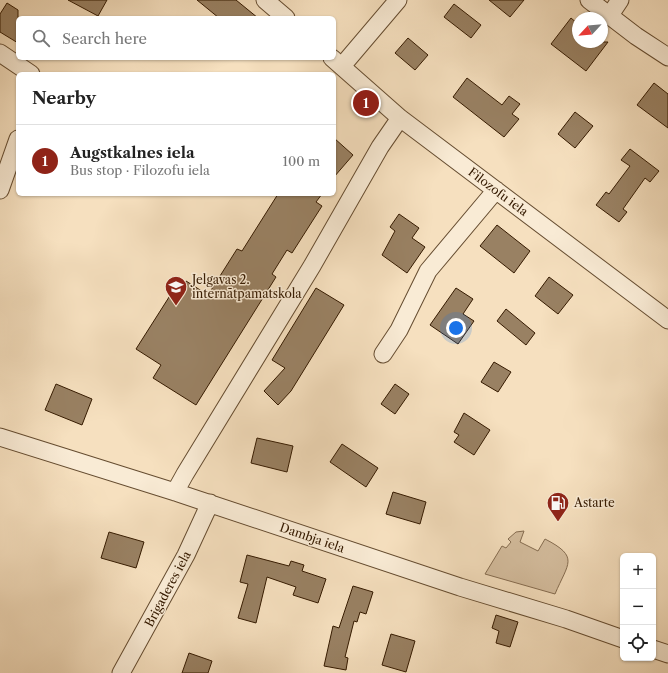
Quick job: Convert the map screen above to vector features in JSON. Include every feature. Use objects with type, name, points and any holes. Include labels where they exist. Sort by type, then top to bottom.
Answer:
[{"type":"street","points":[[265,0],[284,16]]},
{"type":"street","points":[[337,62],[398,0]]},
{"type":"street","points":[[589,0],[636,36],[668,57]]},
{"type":"street","points":[[610,15],[620,0]]},
{"type":"street","points":[[0,53],[28,72]]},
{"type":"street","name":"Filozofu iela","points":[[337,62],[400,118],[668,320]]},
{"type":"street","points":[[175,492],[312,266],[380,147],[400,118]]},
{"type":"street","points":[[0,190],[16,145]]},
{"type":"street","points":[[383,354],[399,330],[428,271],[496,190]]},
{"type":"street","name":"Dambja iela","points":[[0,436],[175,492],[460,587],[566,619],[620,638]]},
{"type":"street","name":"Brigaderes iela","points":[[122,673],[186,555],[210,504]]},
{"type":"street","points":[[656,650],[668,654]]},
{"type":"shaded area","points":[[524,531],[520,542],[538,551],[545,539],[556,545],[567,556],[567,568],[555,594],[485,574],[502,546],[506,548],[511,542],[508,539],[516,532]]},
{"type":"building","points":[[68,0],[107,0],[98,16]]},
{"type":"building","points":[[197,0],[236,0],[256,16],[217,16]]},
{"type":"building","points":[[489,0],[524,0],[510,17]]},
{"type":"building","points":[[7,3],[18,10],[18,16],[16,16],[16,42],[0,32],[0,14]]},
{"type":"building","points":[[454,4],[481,25],[471,38],[444,17]]},
{"type":"building","points":[[571,18],[572,48],[603,48],[586,71],[551,44]]},
{"type":"building","points":[[408,38],[428,55],[415,70],[395,53]]},
{"type":"building","points":[[467,78],[502,105],[509,96],[520,104],[512,114],[519,119],[504,137],[453,97]]},
{"type":"building","points":[[654,83],[668,94],[668,128],[637,105]]},
{"type":"building","points":[[575,112],[593,126],[575,148],[558,134]]},
{"type":"building","points":[[336,140],[353,155],[336,175]]},
{"type":"building","points":[[630,149],[659,171],[650,182],[645,178],[623,209],[627,212],[619,222],[596,205],[606,192],[609,194],[630,166],[621,160]]},
{"type":"building","points":[[277,196],[320,196],[316,202],[322,206],[292,253],[287,250],[272,274],[276,277],[196,405],[153,378],[161,365],[136,349],[178,283],[183,286],[186,281],[208,295],[237,249],[242,251]]},
{"type":"building","points":[[399,214],[419,228],[412,238],[425,247],[407,273],[382,255],[395,231],[390,227]]},
{"type":"building","points":[[497,225],[530,251],[514,273],[480,246]]},
{"type":"building","points":[[549,277],[573,295],[558,314],[535,296]]},
{"type":"building","points":[[316,288],[344,305],[291,391],[278,405],[264,391],[285,368],[272,360]]},
{"type":"building","points":[[456,288],[473,299],[463,314],[474,321],[458,344],[430,325]]},
{"type":"building","points":[[506,309],[535,333],[526,345],[497,321]]},
{"type":"building","points":[[494,362],[511,372],[498,392],[481,382]]},
{"type":"building","points":[[56,384],[92,399],[82,425],[45,410]]},
{"type":"building","points":[[395,384],[409,394],[395,414],[381,404]]},
{"type":"building","points":[[464,413],[490,430],[474,455],[454,442],[459,435],[454,432]]},
{"type":"building","points":[[257,438],[293,446],[287,472],[251,463]]},
{"type":"building","points":[[342,444],[378,468],[366,487],[330,462]]},
{"type":"building","points":[[393,492],[426,502],[420,524],[386,514]]},
{"type":"building","points":[[109,532],[144,542],[136,568],[101,558]]},
{"type":"building","points":[[247,555],[289,566],[291,561],[304,565],[302,571],[326,579],[318,603],[293,595],[296,587],[267,577],[256,623],[238,618],[248,584],[240,582]]},
{"type":"building","points":[[353,586],[373,592],[366,614],[360,612],[357,622],[354,621],[345,657],[348,658],[346,670],[324,666],[333,626],[339,628]]},
{"type":"building","points":[[496,615],[518,622],[510,647],[496,643],[499,631],[492,628]]},
{"type":"building","points":[[391,634],[415,641],[406,672],[382,665]]},
{"type":"building","points":[[189,653],[212,661],[208,673],[182,673]]},
{"type":"place","name":"Augstkalnes iela","points":[[366,103]]},
{"type":"place","name":"Jelgavas 2. internātpamatskola","points":[[176,306]]},
{"type":"place","name":"Astarte","points":[[558,522]]}]
